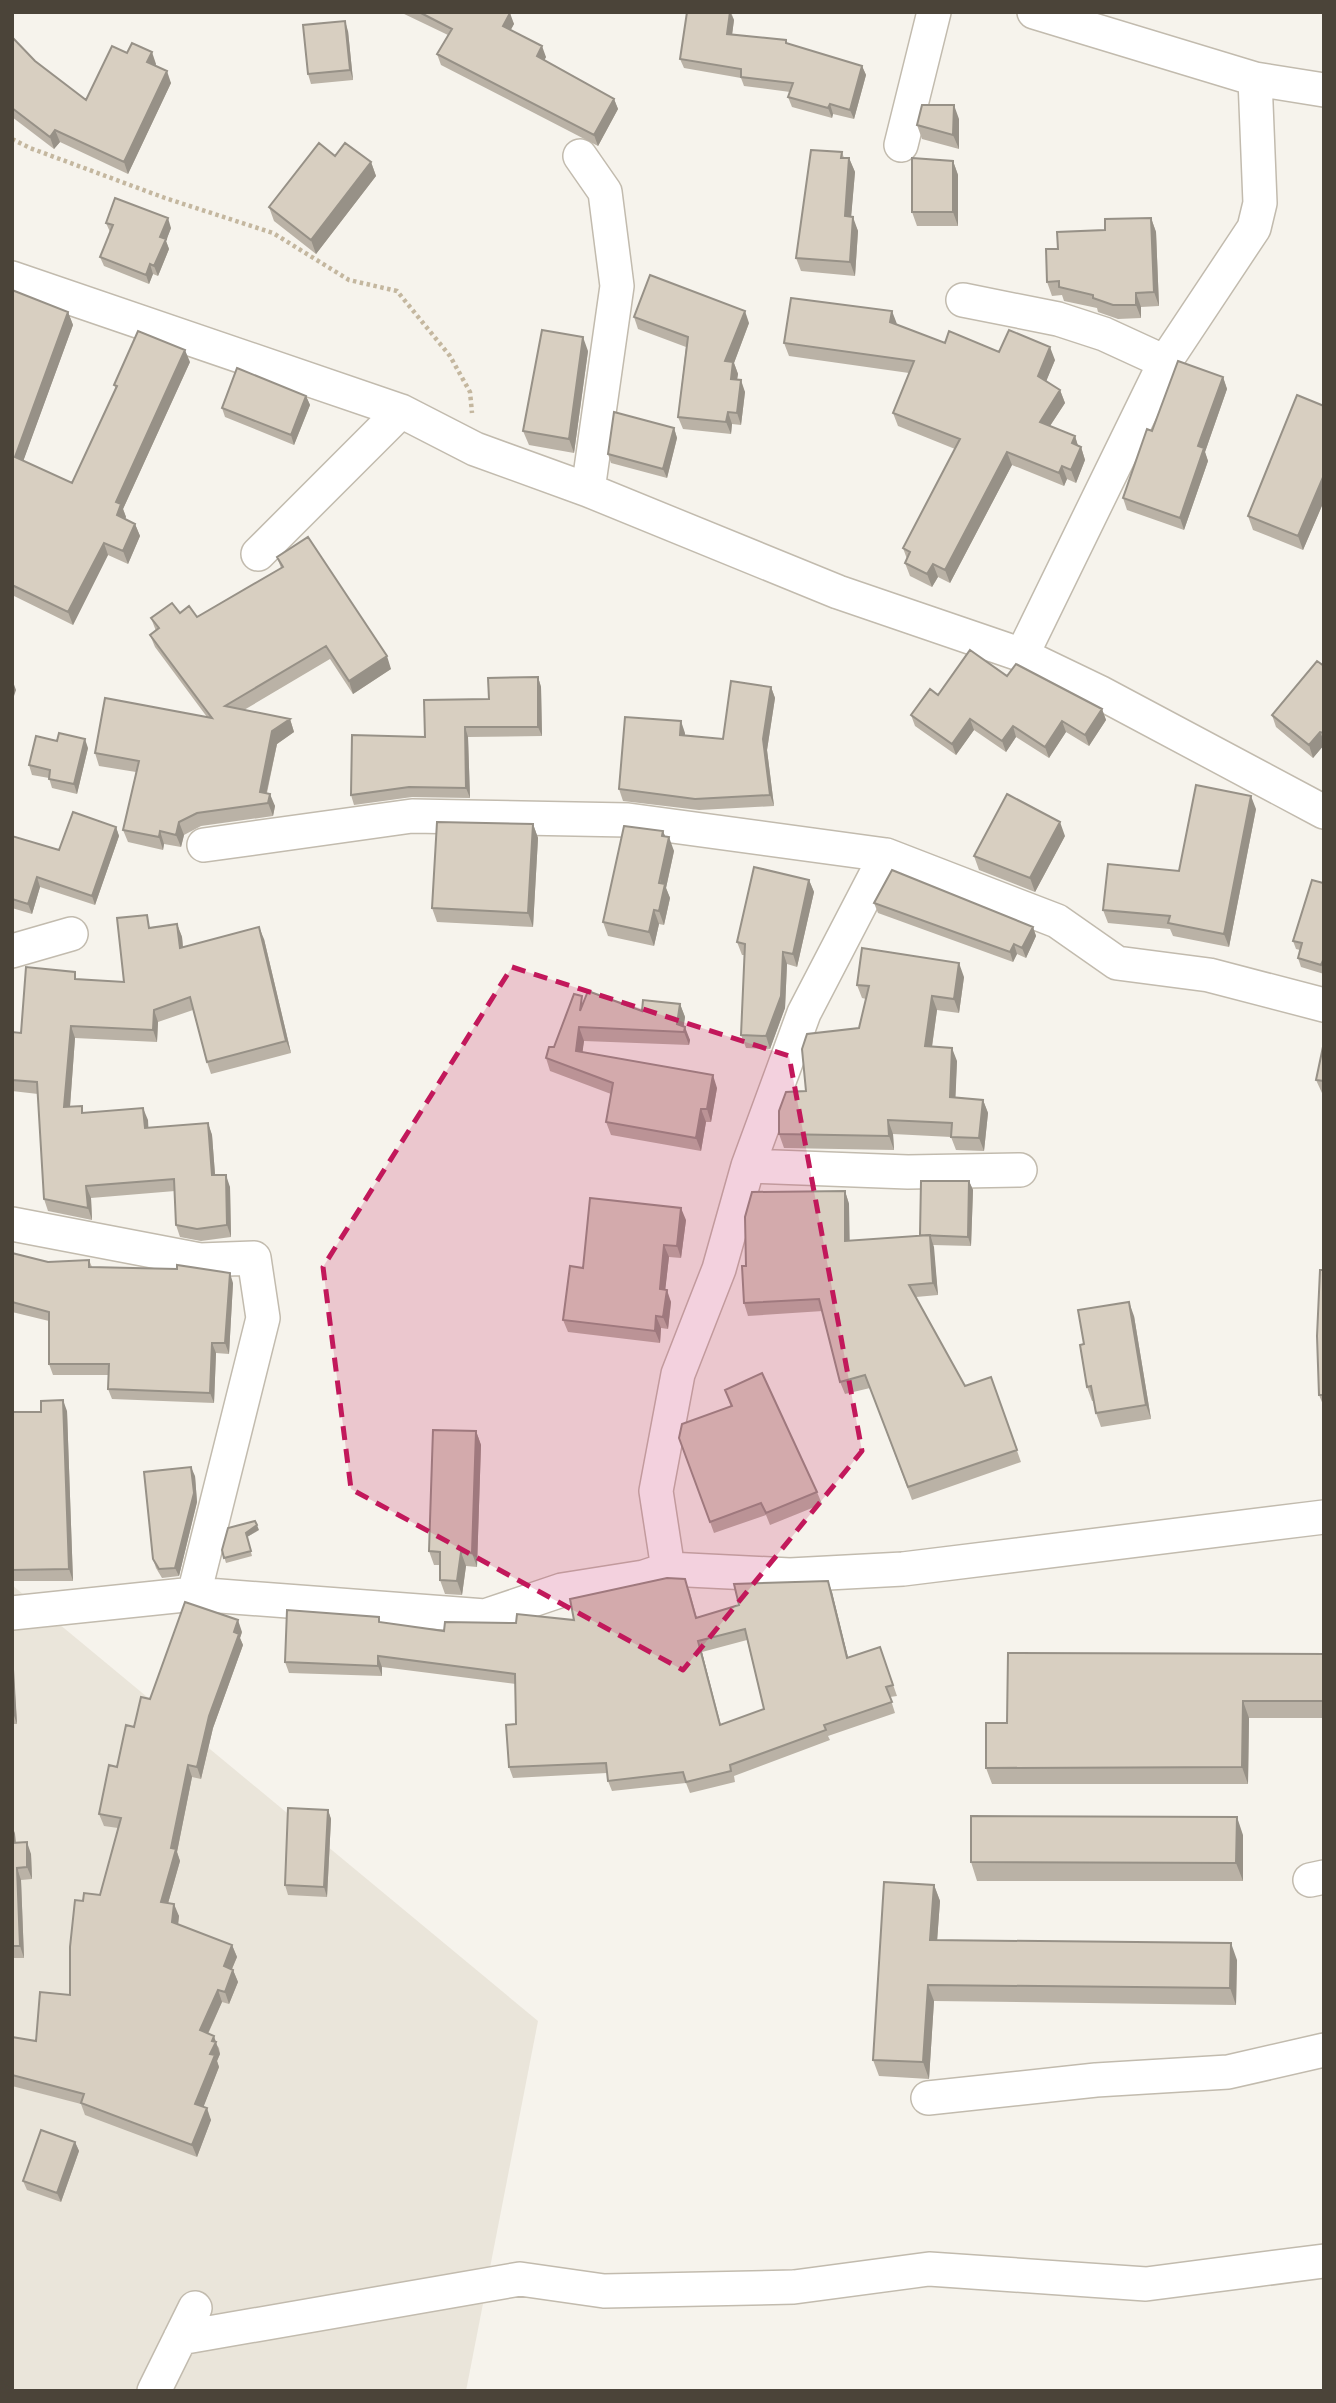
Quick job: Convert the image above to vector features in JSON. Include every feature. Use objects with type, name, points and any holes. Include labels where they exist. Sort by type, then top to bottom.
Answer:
[{"type":"street","points":[[901,145],[934,12]]},
{"type":"street","points":[[1034,12],[1255,79],[1324,90]]},
{"type":"street","points":[[1023,655],[1165,362],[1254,228],[1260,203],[1255,79]]},
{"type":"street","points":[[580,156],[605,192],[617,286],[588,490]]},
{"type":"street","points":[[12,278],[401,411],[475,449],[588,490],[838,592],[1023,655],[1099,692],[1324,812]]},
{"type":"street","points":[[963,300],[1058,319],[1104,334],[1165,362]]},
{"type":"street","points":[[258,554],[401,411]]},
{"type":"street","points":[[204,845],[426,816],[628,820],[886,855],[1057,921],[1117,964],[1209,975],[1324,1004]]},
{"type":"street","points":[[668,1569],[656,1491],[678,1374],[719,1269],[748,1166],[804,1013],[886,855]]},
{"type":"street","points":[[12,951],[71,934]]},
{"type":"street","points":[[748,1166],[908,1172],[1020,1170]]},
{"type":"street","points":[[12,1224],[200,1260],[254,1258],[263,1318],[194,1594]]},
{"type":"street","points":[[12,1613],[194,1594],[485,1616],[562,1590],[644,1577],[668,1569],[790,1575],[903,1569],[1324,1517]]},
{"type":"street","points":[[929,2098],[1096,2080],[1228,2072],[1324,2050]]},
{"type":"street","points":[[180,2338],[520,2279],[604,2291],[781,2288],[929,2269],[1146,2284],[1324,2261]]},
{"type":"street","points":[[154,2391],[195,2308]]},
{"type":"path","points":[[12,139],[164,198],[274,233],[349,280],[397,291],[450,356],[470,393],[475,449]]},
{"type":"highlighted area","points":[[512,967],[789,1056],[862,1451],[683,1670],[351,1489],[323,1267]]},
{"type":"shaded area","points":[[12,1585],[538,2021],[466,2391],[12,2391]]},
{"type":"building","points":[[419,12],[510,13],[503,26],[542,46],[537,56],[614,99],[594,135],[437,54],[452,29]]},
{"type":"building","points":[[687,12],[730,12],[727,34],[786,40],[786,43],[862,66],[850,110],[830,104],[828,108],[788,97],[793,83],[741,77],[741,69],[680,59]]},
{"type":"building","points":[[345,21],[350,70],[308,74],[303,25]]},
{"type":"building","points":[[12,37],[35,61],[86,100],[112,46],[127,53],[132,43],[152,52],[147,62],[167,71],[124,162],[55,130],[50,137],[12,108]]},
{"type":"building","points":[[922,105],[954,105],[953,135],[917,125]]},
{"type":"building","points":[[319,143],[335,156],[345,143],[371,162],[311,240],[269,207]]},
{"type":"building","points":[[811,150],[842,152],[841,158],[849,158],[845,216],[853,217],[850,262],[796,258]]},
{"type":"building","points":[[912,158],[953,161],[953,212],[912,212]]},
{"type":"building","points":[[115,198],[168,218],[160,237],[166,239],[154,266],[150,264],[146,275],[100,257],[113,225],[106,223]]},
{"type":"building","points":[[1151,218],[1154,292],[1136,293],[1136,305],[1113,305],[1093,298],[1093,295],[1059,287],[1059,281],[1047,282],[1046,249],[1058,249],[1057,232],[1105,230],[1105,219]]},
{"type":"building","points":[[650,275],[745,311],[725,361],[733,362],[731,379],[741,380],[737,413],[728,412],[726,422],[678,417],[688,337],[634,317]]},
{"type":"building","points":[[12,290],[68,312],[15,457],[72,483],[117,386],[114,385],[138,331],[185,350],[116,502],[121,504],[117,515],[135,524],[123,551],[104,543],[68,612],[12,585]]},
{"type":"building","points":[[791,298],[892,311],[890,322],[945,343],[949,331],[999,352],[1009,330],[1050,347],[1038,376],[1060,390],[1040,422],[1075,436],[1072,443],[1081,447],[1071,470],[1062,466],[1059,473],[1007,452],[945,570],[933,564],[927,574],[905,563],[910,552],[903,548],[960,439],[893,413],[914,361],[784,343]]},
{"type":"building","points":[[542,330],[583,337],[569,439],[523,431]]},
{"type":"building","points":[[1178,361],[1223,377],[1198,446],[1204,448],[1180,518],[1123,498],[1147,429],[1152,431]]},
{"type":"building","points":[[237,368],[306,396],[291,435],[222,408]]},
{"type":"building","points":[[1297,395],[1324,406],[1324,475],[1298,536],[1248,516]]},
{"type":"building","points":[[614,412],[674,428],[663,469],[608,454]]},
{"type":"building","points":[[308,537],[387,656],[349,681],[326,646],[225,706],[290,719],[272,731],[260,792],[270,794],[268,803],[197,813],[179,822],[176,835],[160,831],[159,837],[123,830],[139,761],[95,753],[105,698],[212,718],[150,635],[159,628],[151,618],[172,603],[180,613],[189,606],[197,617],[283,567],[277,557]]},
{"type":"building","points":[[970,650],[1007,676],[1016,664],[1102,709],[1085,735],[1062,721],[1045,747],[1013,726],[1002,741],[970,719],[952,744],[911,715],[930,689],[938,695]]},
{"type":"building","points":[[1317,661],[1324,666],[1324,733],[1320,732],[1309,745],[1272,715]]},
{"type":"building","points":[[538,677],[538,727],[465,727],[466,788],[409,787],[351,795],[352,735],[425,737],[424,700],[489,699],[488,678]]},
{"type":"building","points":[[731,681],[771,687],[763,739],[770,795],[695,799],[619,789],[625,717],[681,721],[680,735],[723,739]]},
{"type":"building","points":[[59,733],[85,739],[74,784],[49,779],[50,770],[29,765],[36,736],[57,741]]},
{"type":"building","points":[[1196,785],[1251,796],[1224,934],[1168,923],[1170,916],[1103,910],[1108,864],[1179,871]]},
{"type":"building","points":[[1007,794],[1060,822],[1030,878],[974,856]]},
{"type":"building","points":[[73,812],[116,827],[92,896],[37,877],[28,904],[12,899],[12,836],[59,850]]},
{"type":"building","points":[[437,822],[533,824],[528,913],[432,908]]},
{"type":"building","points":[[624,826],[663,831],[662,836],[669,837],[659,883],[665,884],[659,911],[654,910],[649,932],[603,922]]},
{"type":"building","points":[[754,867],[809,880],[793,954],[783,952],[781,996],[766,1036],[741,1035],[745,944],[737,942]]},
{"type":"building","points":[[1324,867],[1324,958],[1321,965],[1298,958],[1302,943],[1293,941],[1312,880],[1323,883]]},
{"type":"building","points":[[892,870],[1033,927],[1022,948],[1014,944],[1010,952],[874,903]]},
{"type":"building","points":[[147,915],[149,928],[177,924],[180,948],[259,927],[286,1041],[207,1062],[190,997],[154,1010],[153,1030],[71,1026],[64,1107],[82,1106],[82,1113],[143,1108],[145,1128],[208,1123],[212,1175],[226,1175],[227,1225],[197,1229],[176,1225],[174,1179],[86,1186],[88,1208],[44,1199],[37,1082],[12,1080],[12,1032],[21,1033],[26,967],[75,972],[75,979],[124,982],[117,918]]},
{"type":"building","points":[[862,948],[959,963],[954,999],[932,996],[925,1046],[952,1048],[950,1097],[983,1100],[979,1138],[951,1137],[952,1123],[888,1120],[889,1136],[779,1134],[779,1111],[786,1092],[806,1091],[802,1049],[807,1034],[859,1028],[869,986],[857,985]]},
{"type":"building","points":[[588,991],[642,1011],[643,1000],[680,1004],[677,1024],[685,1027],[684,1032],[579,1027],[576,1051],[713,1075],[707,1109],[701,1109],[696,1138],[606,1122],[613,1083],[546,1058],[549,1047],[554,1047],[574,994],[582,996],[580,1011]]},
{"type":"building","points":[[1324,1042],[1324,1081],[1316,1080]]},
{"type":"building","points":[[921,1181],[969,1181],[968,1237],[920,1235]]},
{"type":"building","points":[[845,1191],[845,1241],[930,1235],[933,1283],[909,1285],[965,1386],[991,1377],[1017,1450],[908,1487],[865,1375],[840,1382],[819,1299],[744,1303],[742,1266],[746,1266],[745,1217],[752,1192]]},
{"type":"building","points":[[590,1198],[681,1208],[677,1246],[664,1245],[660,1289],[667,1290],[663,1317],[656,1316],[655,1331],[563,1320],[570,1266],[583,1268]]},
{"type":"building","points":[[12,1253],[48,1262],[89,1260],[89,1267],[177,1269],[177,1265],[230,1273],[225,1343],[212,1343],[210,1393],[108,1389],[109,1364],[49,1364],[49,1312],[12,1302]]},
{"type":"building","points":[[1320,1270],[1324,1270],[1324,1395],[1319,1395],[1317,1336]]},
{"type":"building","points":[[1129,1302],[1146,1405],[1096,1413],[1091,1386],[1087,1387],[1078,1310]]},
{"type":"building","points":[[762,1373],[817,1492],[766,1513],[761,1503],[710,1522],[679,1438],[682,1424],[732,1406],[725,1390]]},
{"type":"building","points":[[63,1400],[69,1569],[12,1570],[12,1412],[41,1412],[41,1401]]},
{"type":"building","points":[[433,1430],[476,1431],[472,1553],[461,1552],[457,1581],[440,1580],[440,1552],[429,1551]]},
{"type":"building","points":[[191,1467],[194,1493],[175,1568],[159,1569],[153,1559],[144,1472]]},
{"type":"building","points":[[255,1521],[257,1525],[246,1533],[251,1551],[224,1558],[222,1550],[228,1528]]},
{"type":"building","points":[[667,1578],[685,1579],[696,1618],[739,1605],[734,1584],[828,1581],[847,1658],[880,1647],[893,1685],[886,1687],[892,1702],[824,1725],[826,1730],[730,1765],[731,1771],[686,1782],[683,1772],[608,1781],[606,1763],[509,1767],[506,1725],[516,1724],[515,1674],[378,1656],[378,1666],[285,1662],[287,1610],[379,1617],[379,1622],[444,1631],[445,1622],[516,1623],[517,1614],[574,1620],[570,1599]],"holes":[[[745,1629],[764,1709],[720,1725],[698,1641]]]},
{"type":"building","points":[[185,1602],[238,1620],[234,1632],[239,1634],[209,1716],[197,1767],[188,1765],[171,1848],[176,1849],[161,1902],[174,1904],[172,1922],[232,1945],[224,1966],[233,1970],[225,1992],[218,1990],[200,2030],[214,2036],[212,2041],[216,2042],[210,2054],[215,2055],[195,2104],[207,2108],[192,2145],[81,2103],[84,2094],[12,2075],[12,2037],[36,2041],[40,1992],[70,1995],[70,1947],[75,1900],[83,1901],[84,1893],[100,1895],[121,1818],[99,1814],[109,1765],[117,1767],[126,1725],[134,1727],[141,1697],[150,1699]]},
{"type":"building","points":[[1008,1653],[1324,1654],[1324,1701],[1243,1701],[1242,1767],[986,1768],[986,1723],[1007,1723]]},
{"type":"building","points":[[288,1808],[328,1810],[324,1887],[285,1885]]},
{"type":"building","points":[[971,1816],[1237,1817],[1236,1863],[971,1862]]},
{"type":"building","points":[[27,1842],[27,1867],[17,1868],[20,1946],[12,1946],[12,1843]]},
{"type":"building","points":[[884,1882],[934,1885],[930,1940],[1231,1943],[1230,1988],[928,1985],[923,2062],[873,2060]]},
{"type":"building","points":[[41,2130],[75,2142],[57,2193],[23,2181]]}]
